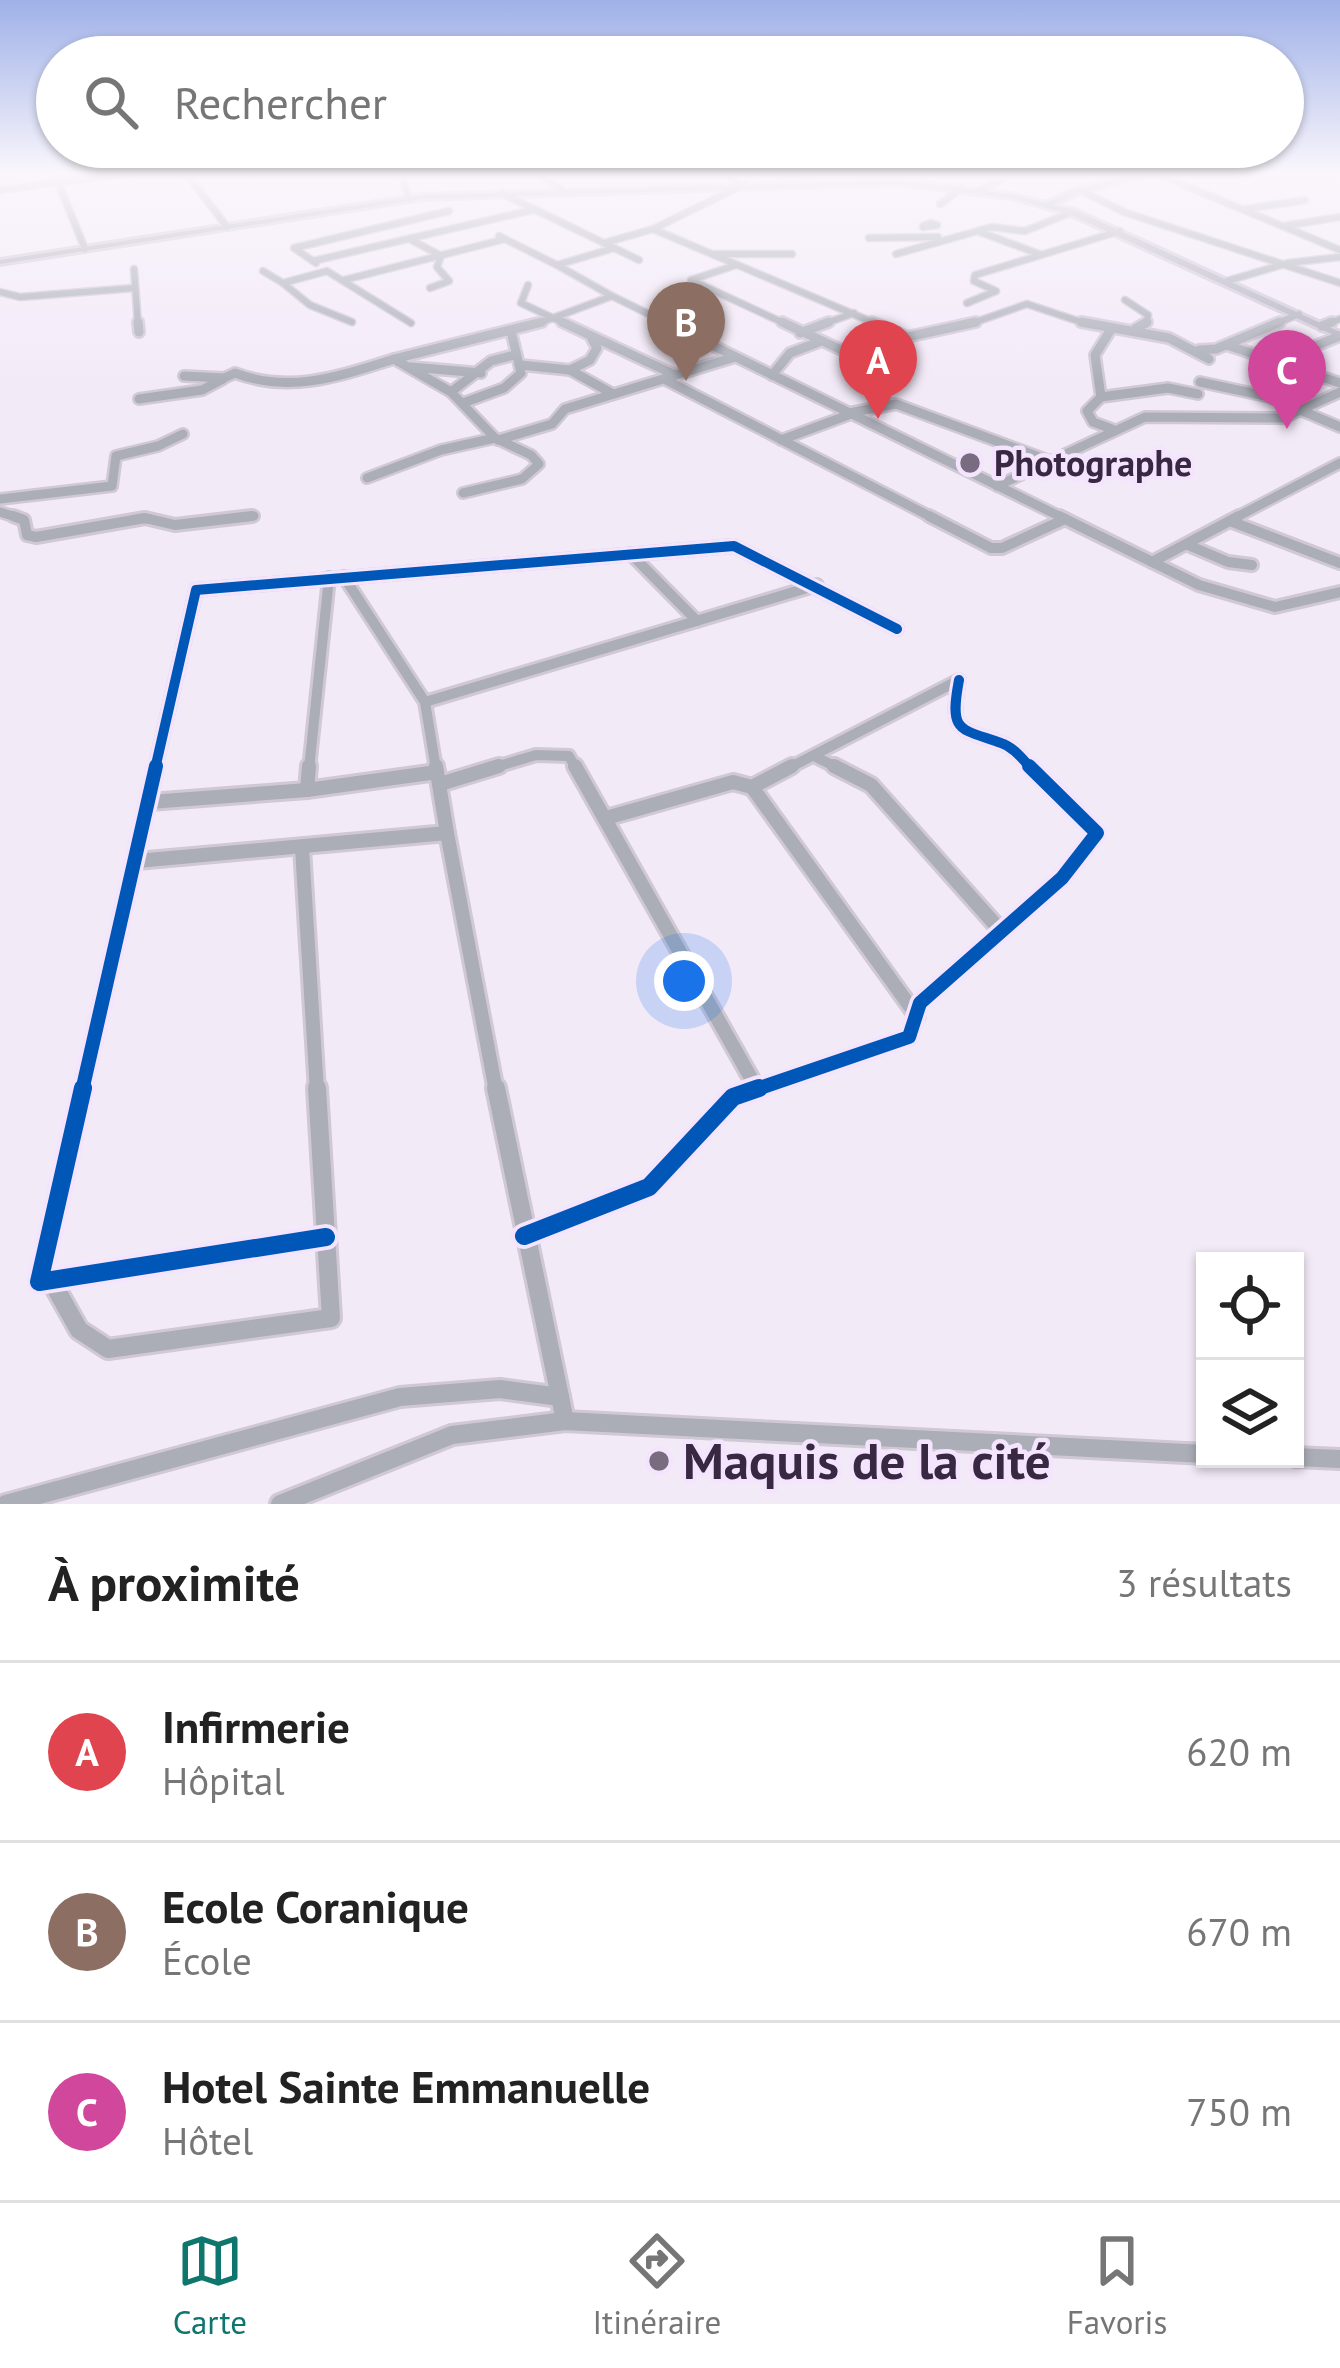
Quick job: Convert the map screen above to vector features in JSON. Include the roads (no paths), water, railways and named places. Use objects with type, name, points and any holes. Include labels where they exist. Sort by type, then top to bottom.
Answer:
[{"type":"main road","points":[[0,262],[123,243]]},
{"type":"main road","points":[[1146,243],[1340,335]]},
{"type":"street","points":[[83,243],[85,249]]},
{"type":"street","points":[[314,243],[294,248],[411,323]]},
{"type":"street","points":[[313,261],[392,243]]},
{"type":"street","points":[[418,243],[440,254]]},
{"type":"street","points":[[344,280],[484,243]]},
{"type":"street","points":[[515,243],[849,414],[1219,593],[1275,608],[1340,592]]},
{"type":"street","points":[[604,243],[639,260]]},
{"type":"street","points":[[684,243],[907,337],[965,326],[1028,304]]},
{"type":"street","points":[[896,254],[933,243]]},
{"type":"street","points":[[1009,243],[1041,255]]},
{"type":"street","points":[[1080,243],[973,276],[1028,304],[1110,331],[1163,337],[1209,359]]},
{"type":"street","points":[[1219,243],[1340,283]]},
{"type":"street","points":[[557,265],[614,248]]},
{"type":"street","points":[[430,288],[449,281],[437,267],[440,254]]},
{"type":"street","points":[[708,254],[792,254]]},
{"type":"street","points":[[1227,281],[1282,264],[1340,254]]},
{"type":"street","points":[[738,265],[691,280],[799,334],[854,354],[904,346],[907,337]]},
{"type":"street","points":[[134,269],[140,332]]},
{"type":"street","points":[[263,271],[310,305],[352,322]]},
{"type":"street","points":[[283,283],[327,271]]},
{"type":"street","points":[[528,285],[521,303],[558,316],[592,338],[676,375]]},
{"type":"street","points":[[0,292],[20,297],[134,288]]},
{"type":"street","points":[[967,303],[996,291]]},
{"type":"street","points":[[139,399],[202,390],[235,374],[253,380],[314,384],[511,331],[612,296]]},
{"type":"street","points":[[1125,299],[1148,315],[1146,326],[1129,333]]},
{"type":"street","points":[[799,334],[855,313]]},
{"type":"street","points":[[1198,350],[1216,349],[1299,314]]},
{"type":"street","points":[[1322,326],[1340,319]]},
{"type":"street","points":[[464,403],[507,386],[521,373],[511,331]]},
{"type":"street","points":[[1101,397],[1095,357],[1110,331]]},
{"type":"street","points":[[1276,362],[1340,335]]},
{"type":"street","points":[[570,370],[590,360],[598,348],[592,338]]},
{"type":"street","points":[[772,374],[790,353],[819,342]]},
{"type":"street","points":[[1227,345],[1340,388]]},
{"type":"street","points":[[1200,414],[1200,382],[1216,349]]},
{"type":"street","points":[[451,392],[491,361],[514,355]]},
{"type":"street","points":[[368,478],[442,450],[552,424],[561,411],[736,357]]},
{"type":"street","points":[[399,363],[481,373]]},
{"type":"street","points":[[399,363],[451,392],[497,439],[531,455],[538,470],[522,479],[463,494]]},
{"type":"street","points":[[520,365],[570,370],[613,394]]},
{"type":"street","points":[[350,381],[367,368]]},
{"type":"street","points":[[184,376],[224,378]]},
{"type":"street","points":[[664,379],[991,548],[1002,548],[1065,518]]},
{"type":"street","points":[[1200,382],[1270,397],[1338,426]]},
{"type":"street","points":[[1112,429],[1090,419],[1088,407],[1101,397],[1164,388],[1198,394]]},
{"type":"street","points":[[1283,418],[1340,388]]},
{"type":"street","points":[[782,440],[849,414],[896,404],[1050,461]]},
{"type":"street","points":[[997,486],[1145,417],[1200,414],[1338,426]]},
{"type":"street","points":[[0,499],[112,486],[116,456],[158,446],[183,434]]},
{"type":"street","points":[[1152,562],[1338,466]]},
{"type":"street","points":[[0,512],[24,520],[28,537],[146,518],[176,525],[254,516]]},
{"type":"street","points":[[1230,521],[1340,563]]},
{"type":"street","points":[[1188,545],[1228,562],[1252,565]]},
{"type":"street","points":[[326,1237],[39,1282],[196,590],[734,546],[897,629]]},
{"type":"street","points":[[631,554],[697,621]]},
{"type":"street","points":[[344,577],[425,702],[524,1235],[566,1420]]},
{"type":"street","points":[[308,790],[329,578]]},
{"type":"street","points":[[425,702],[817,585]]},
{"type":"street","points":[[524,1235],[649,1187],[733,1097],[909,1036],[920,1003],[1062,878],[1097,833],[1007,744],[971,736],[953,706],[959,680],[752,787]]},
{"type":"street","points":[[151,802],[438,778],[551,752],[568,756],[756,1087]]},
{"type":"street","points":[[816,757],[871,785],[1001,931]]},
{"type":"street","points":[[606,818],[733,782],[752,787],[917,1016]]},
{"type":"street","points":[[136,861],[447,833]]},
{"type":"street","points":[[51,1280],[67,1317],[86,1341],[108,1349],[331,1318],[302,848]]},
{"type":"street","points":[[6,1504],[400,1397],[500,1389],[560,1397]]},
{"type":"street","points":[[280,1504],[452,1435],[566,1420],[1196,1454]]},
{"type":"street","points":[[1304,1458],[1340,1460]]},
{"type":"place","name":"Ecole Coranique","points":[[686,381]]},
{"type":"place","name":"Infirmerie","points":[[878,419]]},
{"type":"place","name":"Hotel Sainte Emmanuelle","points":[[1287,429]]},
{"type":"place","name":"Photographe","points":[[970,463]]},
{"type":"place","name":"Maquis de la cité","points":[[659,1461]]}]
